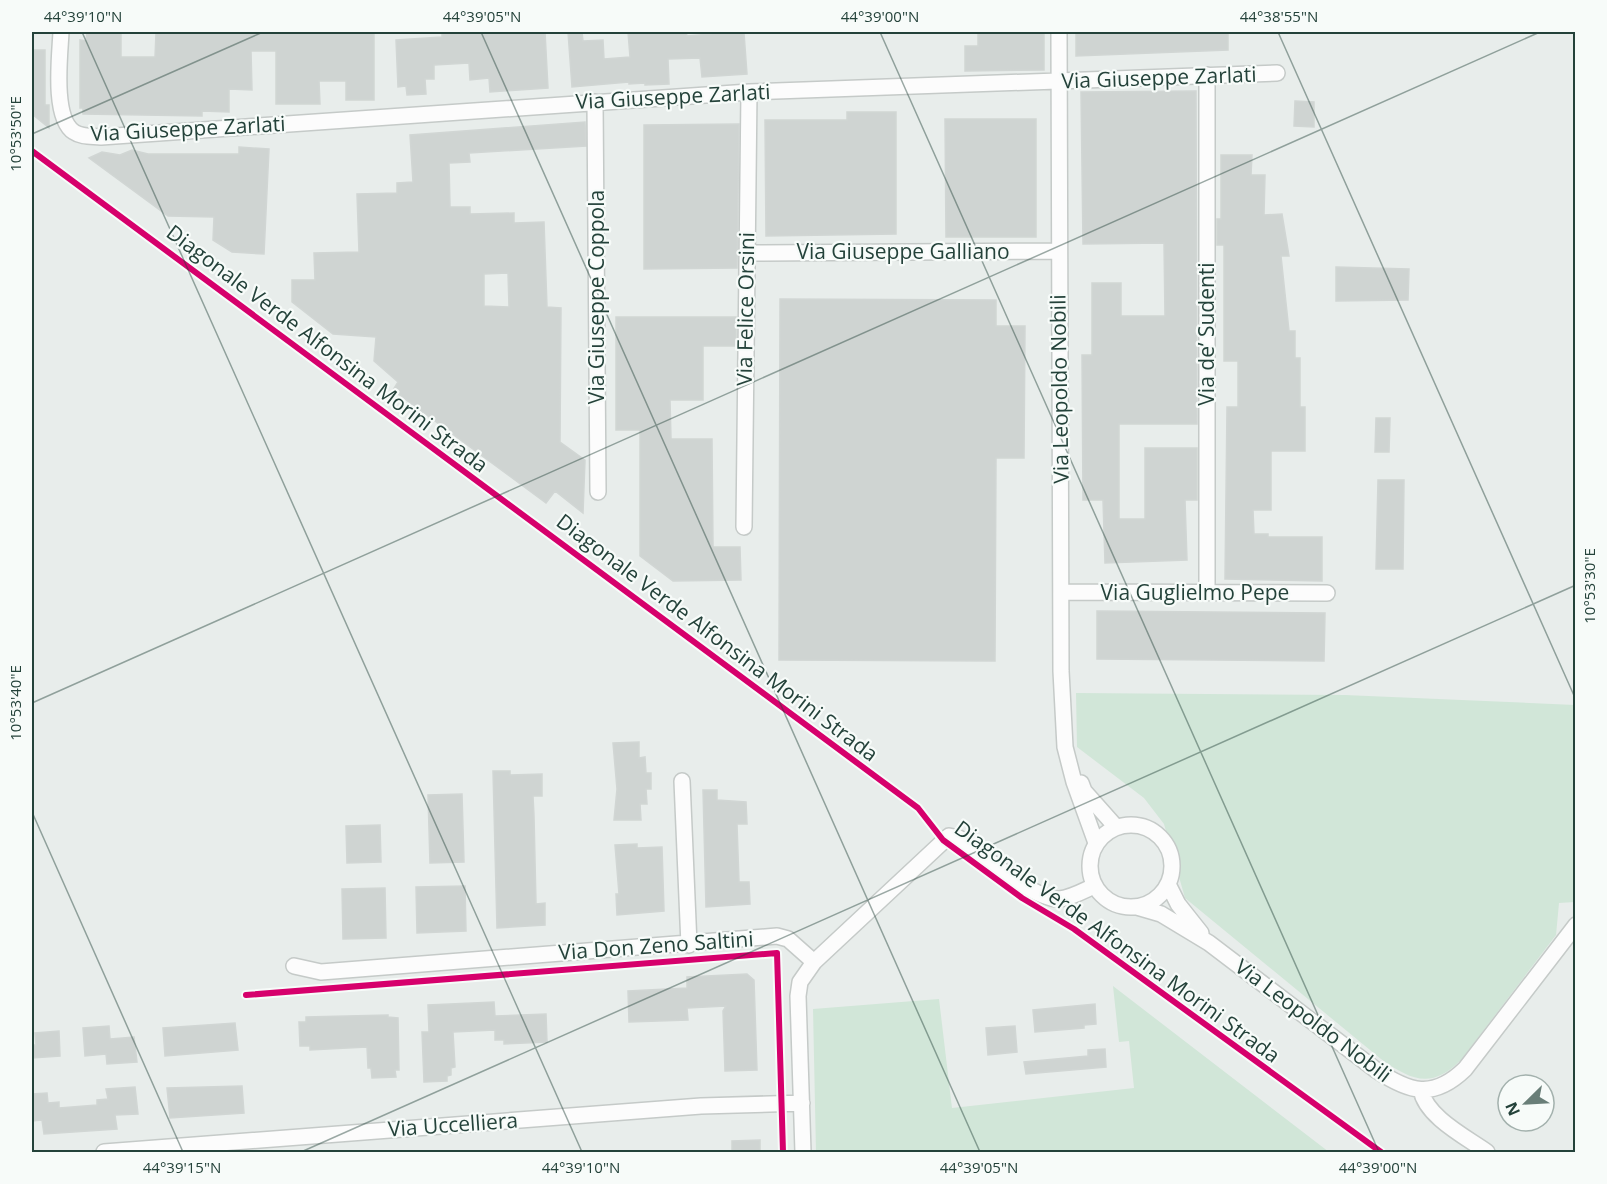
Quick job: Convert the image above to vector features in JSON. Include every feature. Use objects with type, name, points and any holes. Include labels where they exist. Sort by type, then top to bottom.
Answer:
[{"type":"street","name":"Via Giuseppe Zarlati","points":[[61,32],[61,107],[71,131],[80,135],[101,137],[749,92],[1277,73]]},
{"type":"street","name":"Via Leopoldo Nobili","points":[[1059,32],[1061,671],[1065,747],[1074,782],[1096,843]]},
{"type":"street","name":"Via de’ Sudenti","points":[[1207,75],[1207,593]]},
{"type":"street","name":"Via Felice Orsini","points":[[744,526],[749,92]]},
{"type":"street","name":"Via Giuseppe Coppola","points":[[595,102],[598,492]]},
{"type":"street","name":"Via Giuseppe Galliano","points":[[747,253],[1058,251]]},
{"type":"street","name":"Via Guglielmo Pepe","points":[[1062,592],[1327,593]]},
{"type":"street","name":"Via Leopoldo Nobili","points":[[1065,747],[1084,791],[1116,827]]},
{"type":"street","points":[[682,782],[689,945]]},
{"type":"street","points":[[1141,825],[1161,838],[1172,860],[1168,884],[1152,901],[1137,907],[1112,903],[1094,886],[1089,869],[1096,843],[1116,827],[1141,825]]},
{"type":"street","points":[[803,1152],[798,996],[800,982],[814,962],[949,836],[959,838],[1020,883],[1050,897],[1071,896],[1094,886]]},
{"type":"street","name":"Via Leopoldo Nobili","points":[[1168,884],[1178,904],[1209,943]]},
{"type":"street","name":"Via Leopoldo Nobili","points":[[1137,907],[1161,914],[1209,943],[1376,1070],[1397,1084],[1421,1090]]},
{"type":"street","points":[[1487,1152],[1435,1113],[1424,1100],[1421,1090],[1441,1087],[1465,1069],[1575,925]]},
{"type":"street","name":"Via Don Zeno Saltini","points":[[294,966],[321,972],[689,945],[777,936],[788,939],[814,962]]},
{"type":"street","name":"Via Uccelliera","points":[[104,1152],[701,1106],[802,1103]]},
{"type":"green space","points":[[1076,693],[1345,695],[1575,705],[1575,902],[1559,903],[1556,935],[1461,1060],[1441,1075],[1431,1078],[1422,1079],[1402,1073],[1381,1059],[1185,898],[1164,824],[1144,798],[1077,747]]},
{"type":"green space","points":[[1113,986],[1329,1152],[816,1152],[813,1009],[939,999],[952,1108],[1134,1088],[1129,1041],[1119,1042]]},
{"type":"building","points":[[87,32],[121,32],[121,57],[155,57],[156,33],[374,32],[374,100],[346,100],[346,81],[319,81],[320,104],[276,104],[276,51],[251,51],[252,90],[229,89],[229,112],[202,111],[202,116],[83,114],[83,108],[80,108],[80,40],[86,41]]},
{"type":"building","points":[[442,32],[545,32],[548,88],[490,92],[489,78],[470,80],[469,63],[434,65],[434,79],[425,79],[426,94],[407,95],[406,86],[398,87],[396,40],[442,37]]},
{"type":"building","points":[[568,32],[582,32],[583,41],[603,40],[604,59],[630,57],[628,32],[686,32],[687,36],[711,34],[711,32],[744,33],[747,74],[702,77],[700,58],[668,59],[669,84],[645,85],[645,83],[629,84],[629,82],[572,87]]},
{"type":"building","points":[[1044,32],[1044,70],[965,71],[965,46],[978,46],[978,33]]},
{"type":"building","points":[[1076,32],[1228,32],[1228,50],[1076,56]]},
{"type":"building","points":[[32,50],[45,50],[45,105],[49,105],[49,128],[32,114]]},
{"type":"building","points":[[1196,91],[1197,424],[1119,424],[1119,519],[1145,519],[1145,448],[1197,448],[1197,500],[1185,500],[1187,560],[1105,563],[1103,500],[1083,500],[1082,355],[1092,355],[1092,283],[1121,283],[1121,316],[1165,316],[1164,243],[1083,244],[1081,92]]},
{"type":"building","points":[[1295,101],[1314,102],[1314,127],[1294,126]]},
{"type":"building","points":[[847,112],[896,112],[896,234],[766,236],[765,120],[847,120]]},
{"type":"building","points":[[945,119],[1036,119],[1036,237],[946,237]]},
{"type":"building","points":[[585,122],[586,146],[469,153],[470,162],[449,163],[450,207],[470,207],[470,214],[514,213],[514,223],[544,222],[547,307],[561,308],[560,442],[585,460],[583,513],[555,491],[546,503],[393,390],[398,382],[374,361],[376,337],[333,334],[292,302],[292,280],[315,280],[314,253],[359,252],[357,194],[397,193],[397,183],[413,182],[410,135]],"holes":[[[508,273],[509,307],[484,306],[484,274]]]},
{"type":"building","points":[[739,124],[737,268],[644,269],[644,125]]},
{"type":"building","points":[[239,147],[269,149],[264,254],[232,252],[213,240],[214,217],[168,216],[89,158],[102,152],[120,155],[132,150],[148,154],[239,154]]},
{"type":"building","points":[[1221,155],[1252,155],[1251,175],[1265,175],[1264,215],[1282,214],[1289,256],[1281,256],[1289,331],[1295,331],[1295,358],[1300,358],[1300,407],[1305,407],[1305,451],[1271,451],[1271,510],[1253,510],[1254,534],[1268,534],[1268,537],[1322,537],[1322,581],[1225,579],[1227,407],[1238,407],[1238,361],[1224,361],[1224,245],[1217,245],[1217,219],[1221,219]]},
{"type":"building","points":[[1336,267],[1409,269],[1408,300],[1336,301]]},
{"type":"building","points":[[780,299],[996,300],[996,326],[1025,326],[1024,458],[996,458],[995,661],[779,660]]},
{"type":"building","points":[[616,317],[736,317],[736,346],[703,346],[703,400],[670,400],[671,439],[712,439],[713,547],[740,547],[741,580],[673,581],[640,556],[640,430],[616,430]]},
{"type":"building","points":[[1376,418],[1390,418],[1389,452],[1375,452]]},
{"type":"building","points":[[1378,480],[1404,480],[1403,569],[1376,569]]},
{"type":"building","points":[[1097,611],[1325,613],[1324,661],[1097,659]]},
{"type":"building","points":[[639,742],[639,758],[645,757],[646,773],[651,773],[651,789],[646,789],[647,804],[640,804],[641,820],[614,820],[617,789],[613,743]]},
{"type":"building","points":[[493,771],[510,771],[510,775],[542,774],[542,796],[533,796],[536,904],[545,903],[545,925],[497,928]]},
{"type":"building","points":[[703,790],[717,790],[717,800],[746,802],[747,824],[737,824],[739,882],[749,882],[750,904],[706,907]]},
{"type":"building","points":[[462,794],[464,862],[430,863],[428,795]]},
{"type":"building","points":[[380,825],[381,862],[347,863],[346,826]]},
{"type":"building","points":[[637,844],[637,848],[662,847],[664,911],[617,915],[616,894],[619,894],[615,845]]},
{"type":"building","points":[[465,886],[466,931],[417,933],[416,887]]},
{"type":"building","points":[[385,888],[386,938],[343,939],[342,889]]},
{"type":"building","points":[[747,974],[754,980],[757,1070],[725,1071],[723,1011],[726,1006],[687,1008],[688,1020],[629,1022],[628,991],[687,988],[687,977]]},
{"type":"building","points":[[494,1002],[495,1016],[546,1014],[547,1042],[504,1044],[504,1040],[495,1040],[495,1030],[453,1032],[455,1067],[451,1068],[451,1075],[447,1076],[447,1081],[424,1082],[422,1032],[429,1032],[428,1005]]},
{"type":"building","points":[[1095,1004],[1096,1024],[1084,1025],[1084,1028],[1035,1032],[1033,1010]]},
{"type":"building","points":[[388,1015],[388,1017],[398,1018],[399,1070],[395,1070],[396,1077],[372,1078],[371,1068],[368,1068],[367,1047],[310,1050],[310,1046],[300,1046],[299,1022],[306,1022],[306,1017]]},
{"type":"building","points":[[235,1023],[238,1050],[165,1056],[163,1028]]},
{"type":"building","points":[[109,1026],[110,1039],[134,1037],[137,1062],[107,1064],[106,1054],[85,1056],[83,1028]]},
{"type":"building","points":[[1015,1026],[1017,1052],[988,1055],[986,1028]]},
{"type":"building","points":[[59,1031],[60,1056],[32,1058],[32,1045],[36,1045],[35,1033]]},
{"type":"building","points":[[1105,1049],[1106,1067],[1026,1074],[1024,1062],[1088,1056],[1088,1050]]},
{"type":"building","points":[[242,1086],[244,1113],[170,1118],[167,1088]]},
{"type":"building","points":[[135,1087],[138,1114],[115,1115],[117,1129],[44,1134],[42,1120],[32,1121],[32,1094],[47,1093],[48,1103],[59,1102],[59,1108],[97,1105],[97,1100],[108,1099],[106,1089]]},
{"type":"building","points":[[760,1140],[760,1152],[732,1152],[732,1141]]},
{"type":"cycle path","name":"Diagonale Verde Alfonsina Morini Strada","points":[[32,151],[918,808],[943,840],[1022,898],[1074,929],[1381,1152]]},
{"type":"cycle path","points":[[246,995],[777,953],[783,1152]]}]
